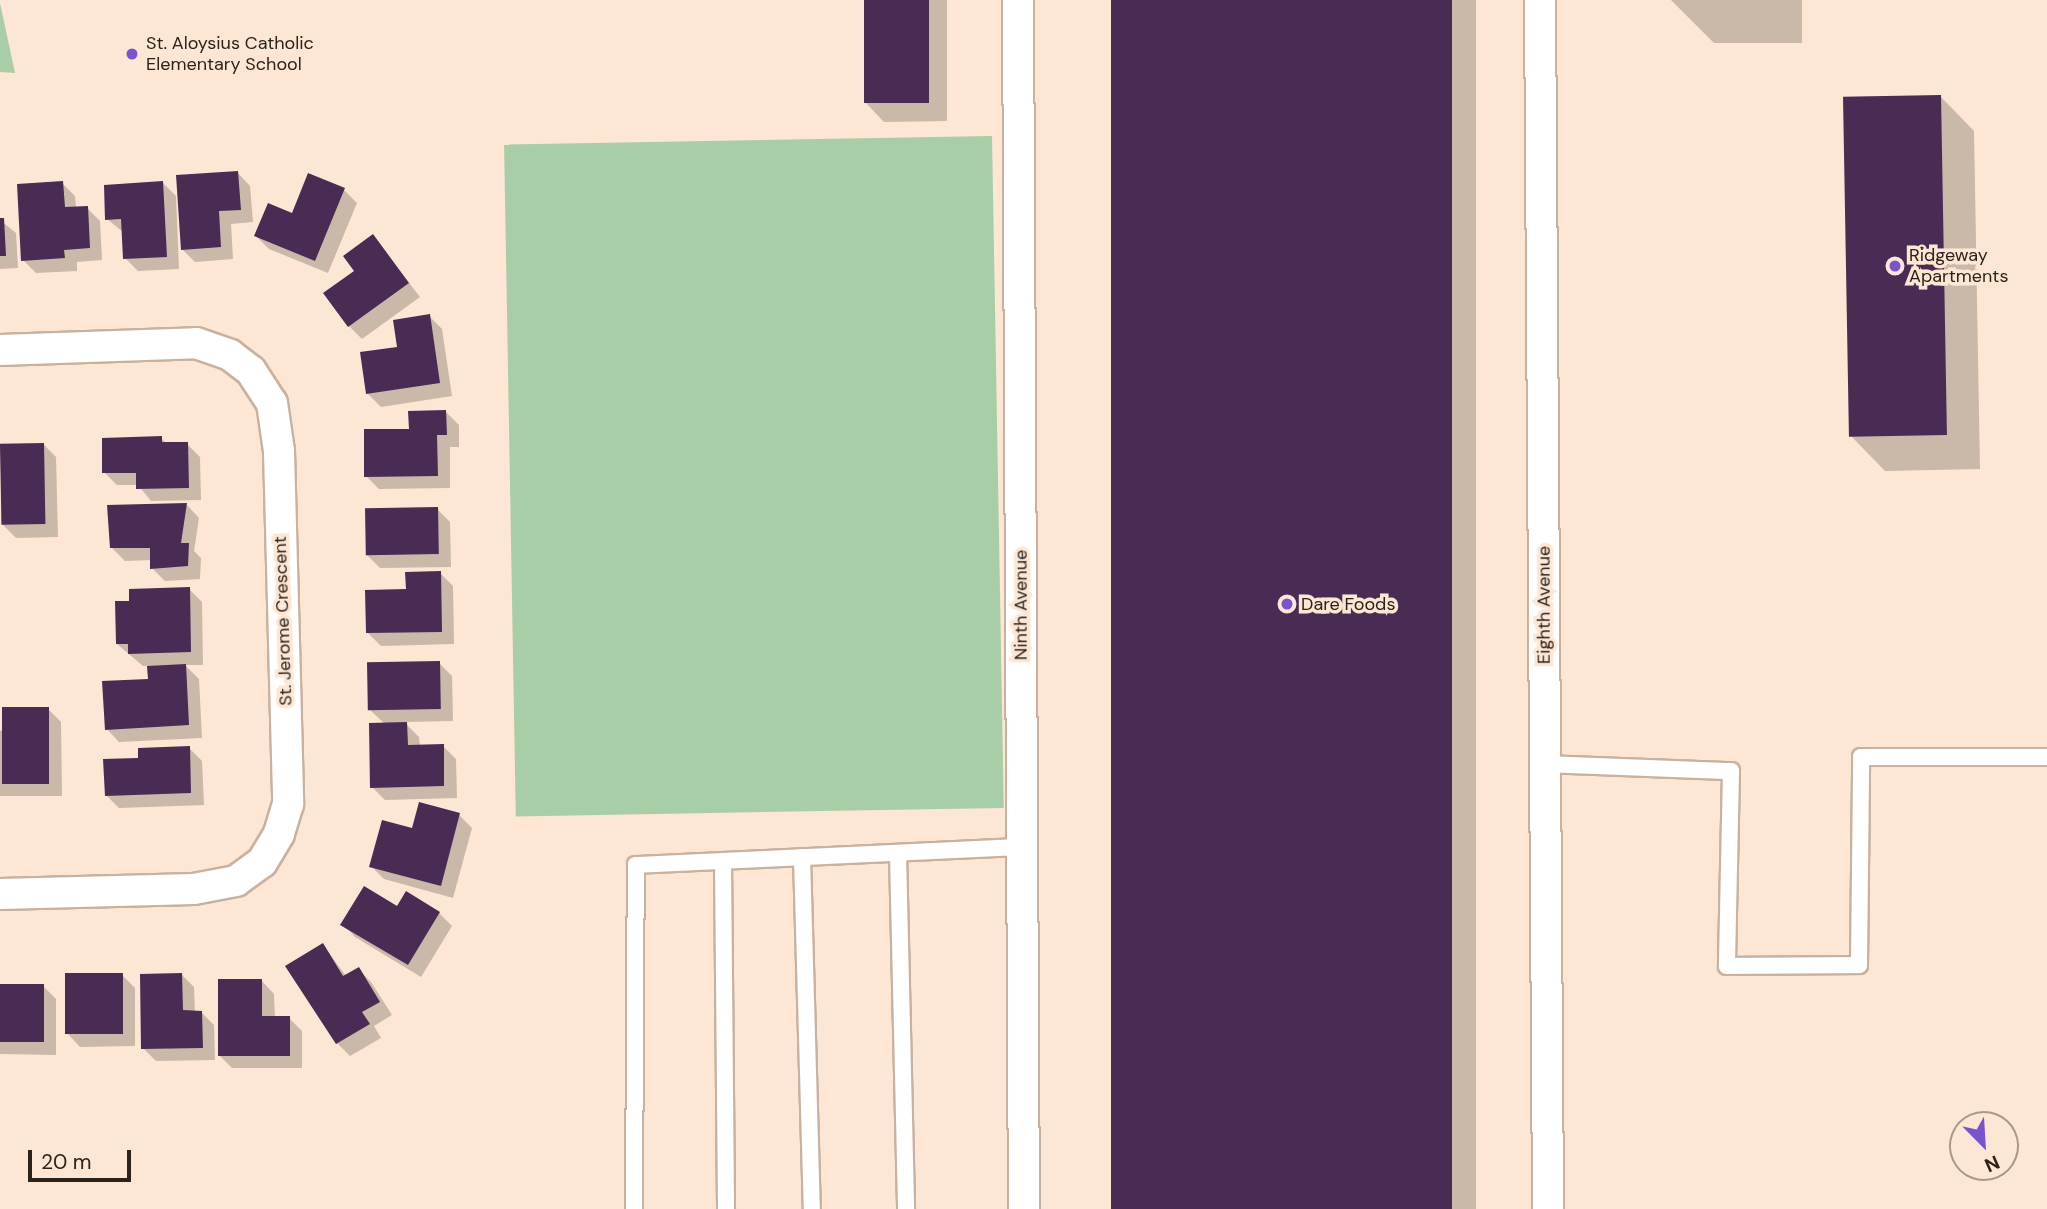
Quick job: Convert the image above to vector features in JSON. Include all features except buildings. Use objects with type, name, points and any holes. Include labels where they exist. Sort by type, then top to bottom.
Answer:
[{"type":"street","name":"Ninth Avenue","points":[[1018,0],[1024,1209]]},
{"type":"street","name":"Eighth Avenue","points":[[1540,0],[1548,1209]]},
{"type":"street","name":"St. Jerome Crescent","points":[[0,350],[196,343],[230,355],[251,371],[272,402],[278,451],[288,804],[279,834],[262,862],[236,881],[194,889],[0,894]]},
{"type":"lane","points":[[1545,764],[1731,771],[1727,967],[1859,965],[1861,757],[2047,757]]},
{"type":"lane","points":[[634,1209],[636,865],[1022,847]]},
{"type":"lane","points":[[898,853],[906,1209]]},
{"type":"lane","points":[[802,857],[812,1209]]},
{"type":"lane","points":[[723,861],[726,1209]]},
{"type":"green space","points":[[0,3],[15,73],[0,72]]},
{"type":"green space","points":[[992,136],[1004,808],[516,816],[504,145]]},
{"type":"place","name":"St. Aloysius Catholic Elementary School","points":[[132,54]]},
{"type":"place","name":"Ridgeway Apartments","points":[[1895,266]]},
{"type":"place","name":"Dare Foods","points":[[1287,604]]}]
